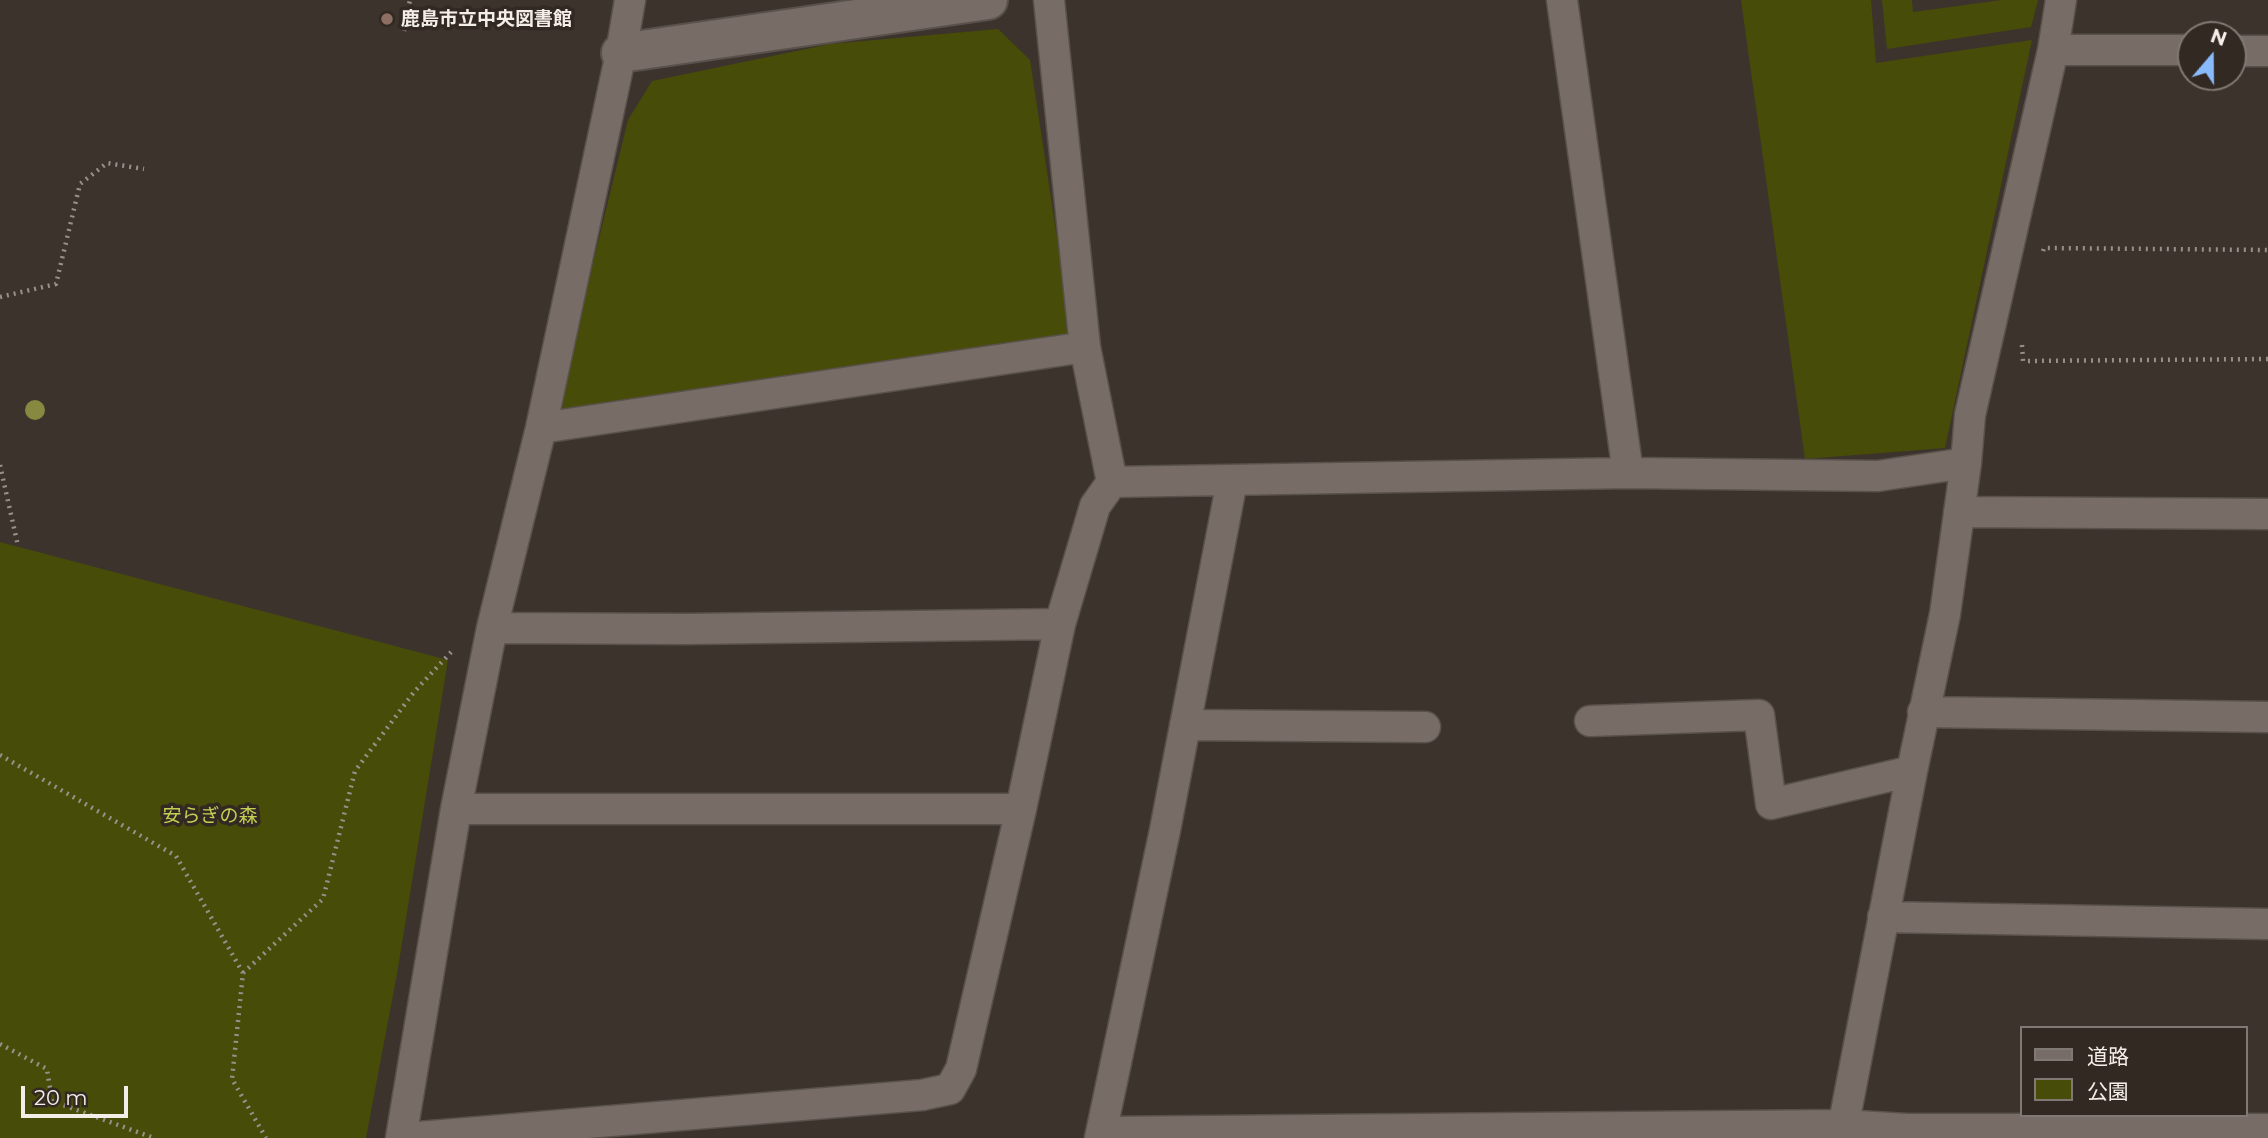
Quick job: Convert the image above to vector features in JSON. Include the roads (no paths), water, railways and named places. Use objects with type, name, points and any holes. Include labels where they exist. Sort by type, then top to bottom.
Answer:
[{"type":"street","points":[[401,1138],[456,809],[492,628],[541,428],[630,0]]},
{"type":"street","points":[[621,53],[988,0]]},
{"type":"street","points":[[407,1138],[922,1095],[950,1089],[961,1069],[1021,809],[1060,624],[1095,506],[1112,482],[1085,347],[1049,0]]},
{"type":"street","points":[[1562,0],[1628,473]]},
{"type":"street","points":[[1842,1132],[1923,712],[1945,614],[1970,415],[2062,0]]},
{"type":"street","points":[[2053,50],[2177,50]]},
{"type":"street","points":[[2247,51],[2268,51]]},
{"type":"street","points":[[541,428],[1085,347]]},
{"type":"street","points":[[1112,482],[1628,473],[1878,476],[1966,463]]},
{"type":"street","points":[[1232,481],[1101,1135],[2268,1129]]},
{"type":"street","points":[[1959,512],[2268,514]]},
{"type":"street","points":[[492,628],[687,629],[1060,624]]},
{"type":"street","points":[[1923,712],[2268,717]]},
{"type":"street","points":[[1590,721],[1759,715],[1771,804],[1912,771]]},
{"type":"street","points":[[1185,725],[1425,727]]},
{"type":"street","points":[[456,809],[1021,809]]},
{"type":"street","points":[[1883,917],[2268,924]]},
{"type":"place","name":"鹿島市立中央図書館","points":[[387,19]]},
{"type":"park label","name":"安らぎの森","points":[[210,816]]}]
